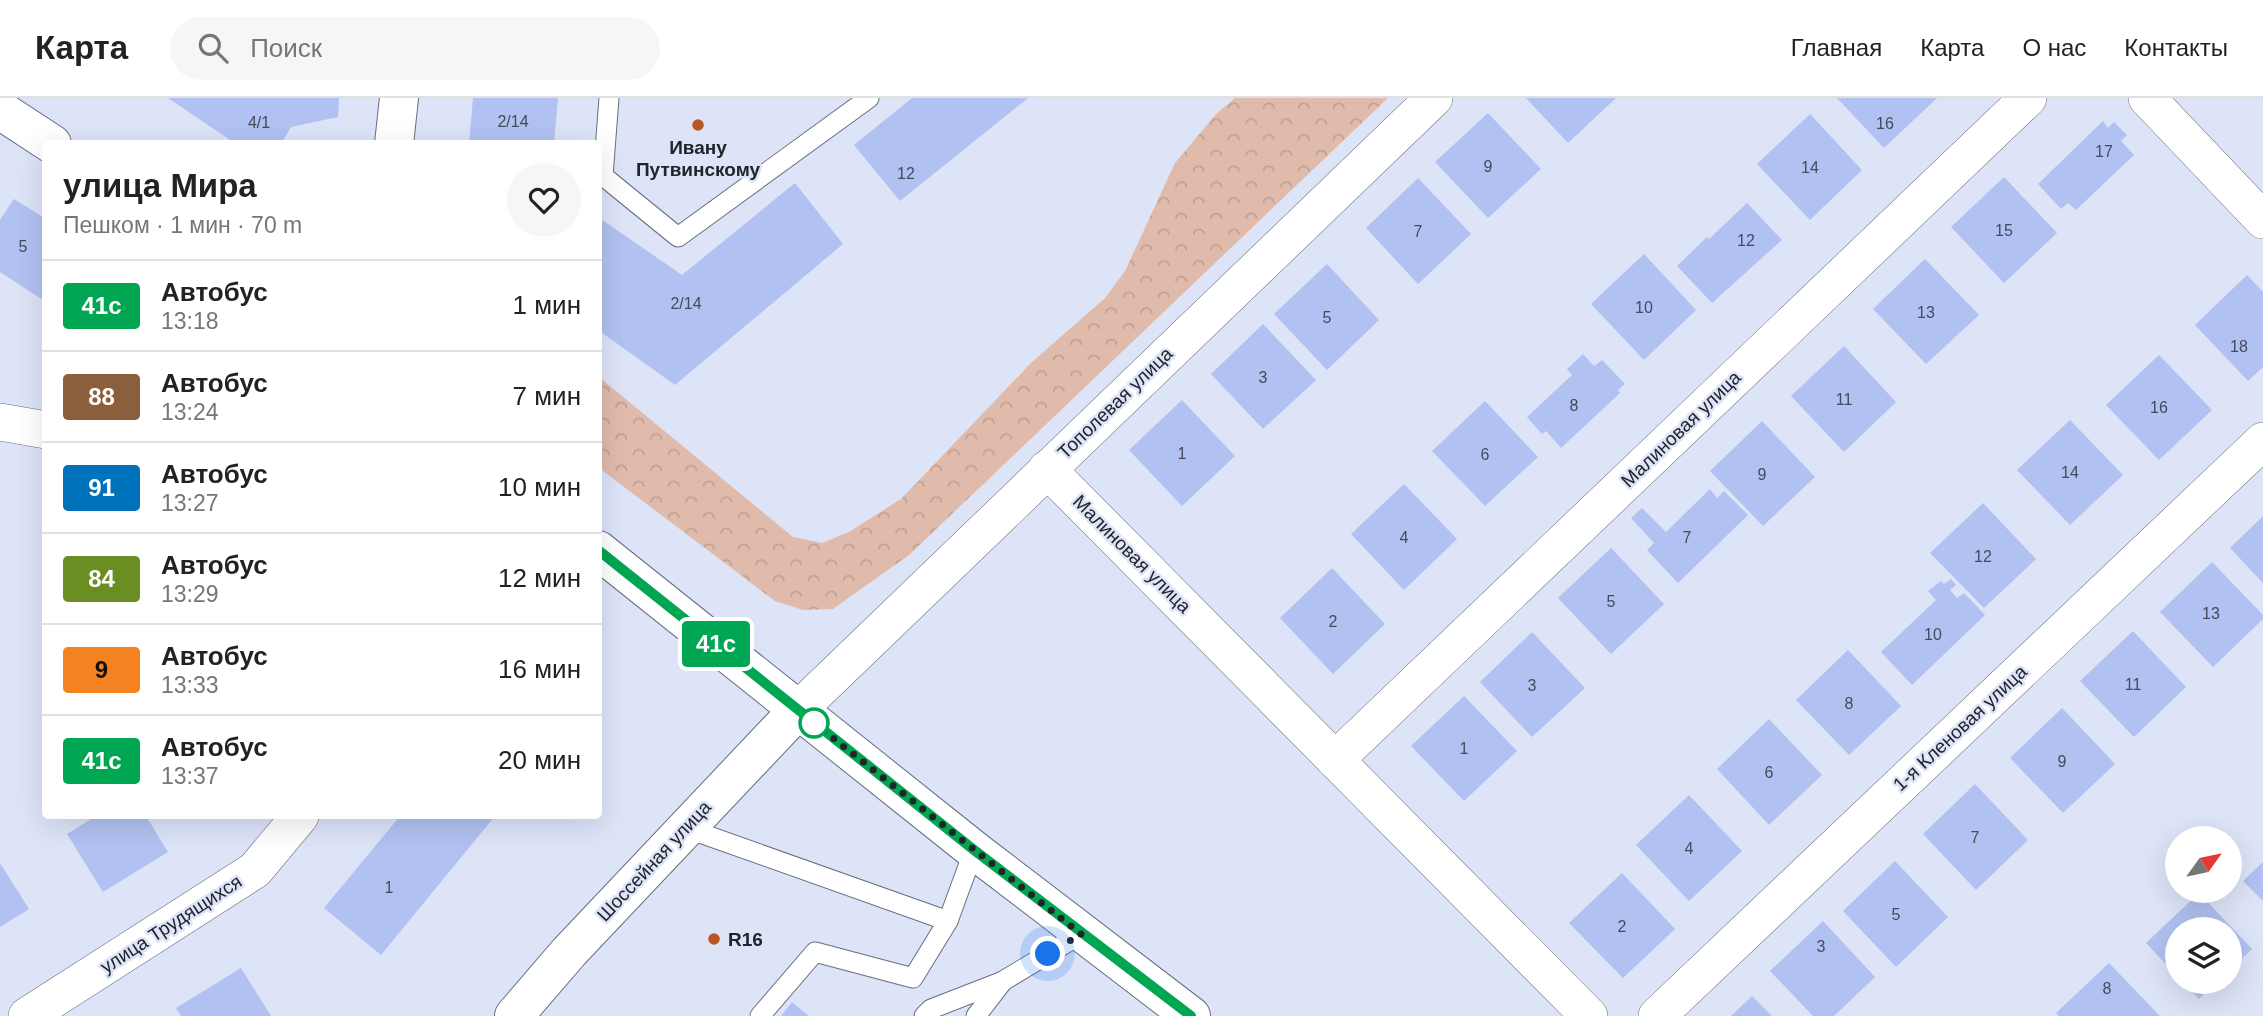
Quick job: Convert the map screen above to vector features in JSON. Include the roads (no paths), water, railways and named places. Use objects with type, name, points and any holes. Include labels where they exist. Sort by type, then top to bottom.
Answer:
[{"type":"main road","points":[[394,140],[399,98]]},
{"type":"main road","points":[[2,116],[45,140]]},
{"type":"main road","points":[[602,553],[974,850],[1191,1016]]},
{"type":"main road","name":"Шоссейная улица","points":[[514,1016],[569,952],[798,710]]},
{"type":"street","name":"Тополевая улица","points":[[798,710],[1434,98]]},
{"type":"street","name":"Малиновая улица","points":[[1335,760],[2028,98]]},
{"type":"street","points":[[2147,98],[2263,220]]},
{"type":"street","points":[[0,422],[42,429]]},
{"type":"street","name":"1-я Кленовая улица","points":[[1657,1016],[2263,441]]},
{"type":"street","name":"Малиновая улица","points":[[1047,469],[1589,1016]]},
{"type":"street","name":"улица Трудящихся","points":[[27,1016],[255,870],[298,819]]},
{"type":"lane","points":[[609,98],[603,176],[678,237],[869,98]]},
{"type":"lane","points":[[686,828],[948,921]]},
{"type":"lane","points":[[760,1016],[815,952],[913,978],[948,921],[974,850]]},
{"type":"lane","points":[[925,1016],[931,1009],[1003,981],[1081,934]]},
{"type":"lane","points":[[976,1016],[1003,981]]},
{"type":"place","name":"Ивану Путвинскому","points":[[698,125]]},
{"type":"place","name":"R16","points":[[714,939]]}]
